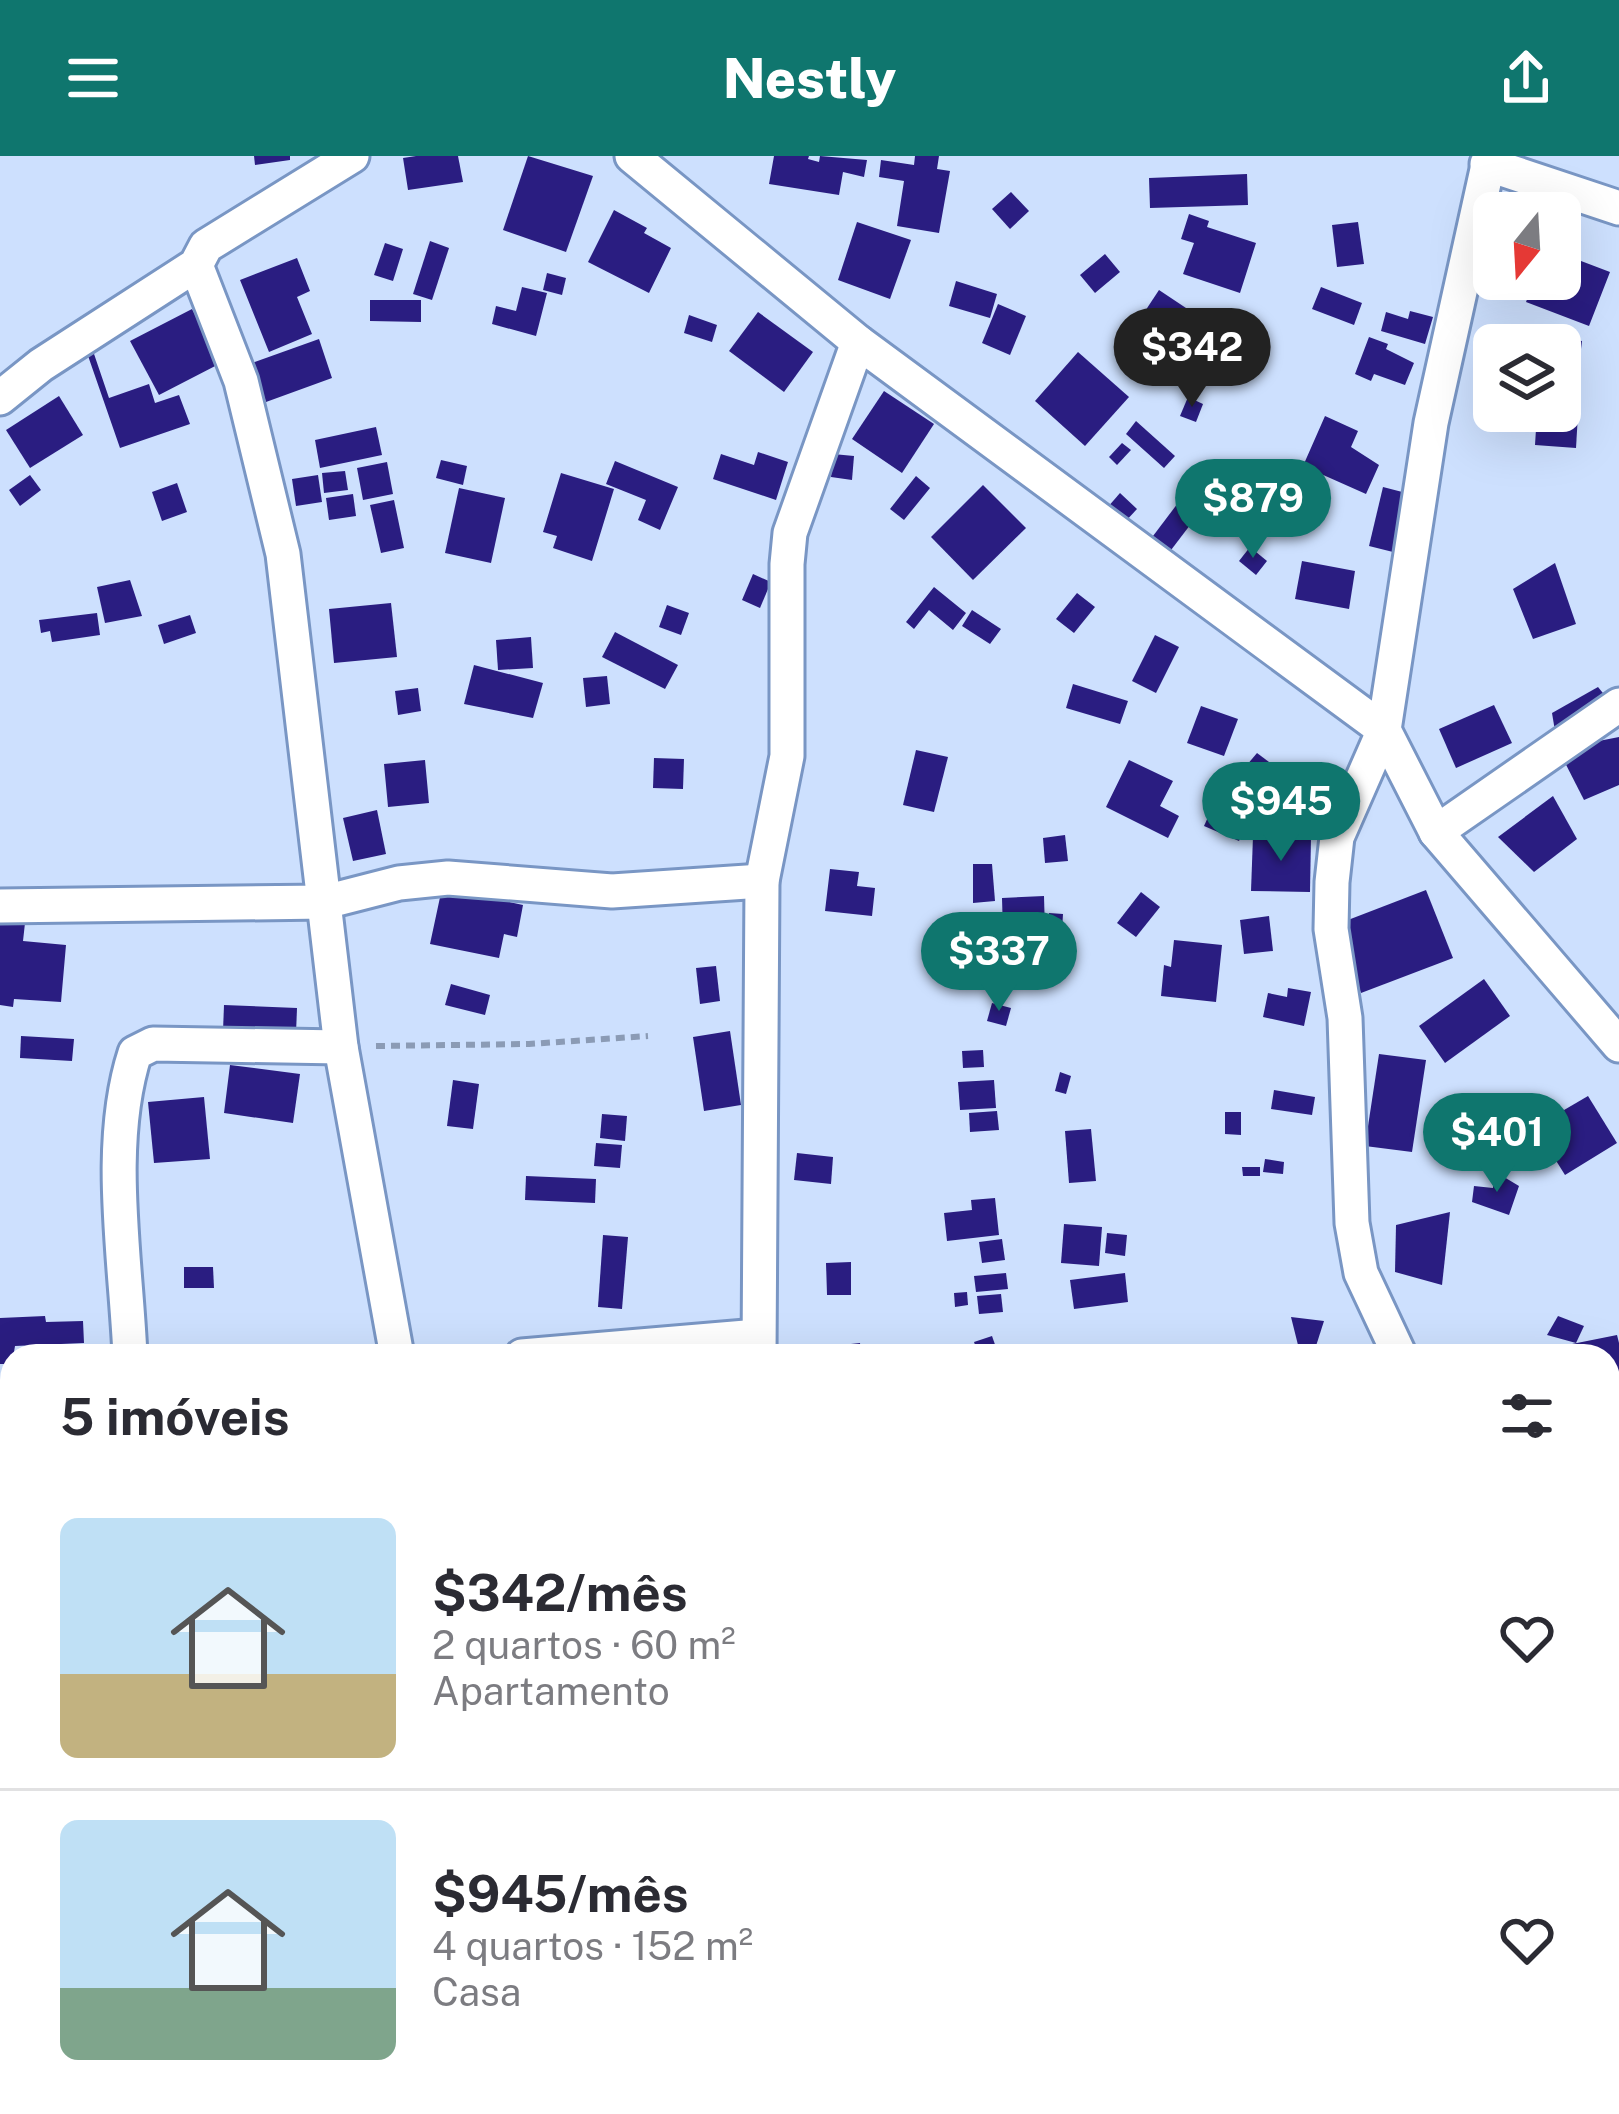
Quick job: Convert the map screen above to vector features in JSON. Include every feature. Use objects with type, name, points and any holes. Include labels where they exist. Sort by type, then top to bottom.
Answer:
[{"type":"street","points":[[0,398],[40,365],[196,265],[206,246],[352,156]]},
{"type":"street","points":[[632,156],[858,342],[1384,730],[1436,832],[1619,1045]]},
{"type":"street","points":[[1394,1344],[1360,1273],[1352,1223],[1346,1018],[1331,929],[1337,837],[1384,730],[1431,423],[1488,160],[1619,208]]},
{"type":"street","points":[[196,265],[241,381],[283,554],[341,1047],[396,1344]]},
{"type":"street","points":[[758,1344],[762,881],[787,755],[790,533],[858,342]]},
{"type":"street","points":[[1436,832],[1619,705]]},
{"type":"street","points":[[0,906],[325,902],[399,883],[448,878],[612,891],[762,881]]},
{"type":"street","points":[[129,1344],[119,1132],[135,1053],[153,1044],[341,1047]]},
{"type":"path","points":[[341,1047],[529,1044],[648,1036]]},
{"type":"building","points":[[254,156],[290,156],[290,160],[255,165]]},
{"type":"building","points":[[458,156],[463,182],[408,190],[403,158]]},
{"type":"building","points":[[528,156],[593,176],[566,252],[503,230]]},
{"type":"building","points":[[774,156],[809,156],[819,162],[820,156],[867,160],[864,177],[843,172],[839,195],[769,184]]},
{"type":"building","points":[[915,156],[939,156],[937,169],[950,171],[939,233],[897,226],[904,181],[879,177],[881,160],[914,165]]},
{"type":"building","points":[[1247,174],[1248,205],[1150,208],[1149,178]]},
{"type":"building","points":[[1011,192],[1029,211],[1010,229],[992,209]]},
{"type":"building","points":[[614,210],[671,248],[649,293],[588,262]]},
{"type":"building","points":[[1189,214],[1209,221],[1207,227],[1256,243],[1240,293],[1183,274],[1194,243],[1181,239]]},
{"type":"building","points":[[857,222],[911,240],[890,299],[838,280]]},
{"type":"building","points":[[1358,222],[1364,264],[1337,267],[1332,225]]},
{"type":"building","points":[[430,241],[449,248],[432,300],[413,294]]},
{"type":"building","points":[[385,243],[403,249],[393,281],[374,275]]},
{"type":"building","points":[[1105,254],[1120,272],[1095,293],[1080,275]]},
{"type":"building","points":[[297,258],[310,291],[297,297],[312,334],[269,352],[240,280]]},
{"type":"building","points":[[1581,261],[1610,272],[1589,326],[1526,302],[1581,300]]},
{"type":"building","points":[[547,273],[566,278],[562,295],[543,290]]},
{"type":"building","points":[[956,281],[997,294],[990,318],[949,306]]},
{"type":"building","points":[[522,287],[547,293],[536,336],[492,324],[496,306],[516,311]]},
{"type":"building","points":[[1321,287],[1362,303],[1354,325],[1312,309]]},
{"type":"building","points":[[1159,290],[1207,322],[1176,369],[1128,337]]},
{"type":"building","points":[[370,300],[421,300],[421,322],[370,321]]},
{"type":"building","points":[[998,304],[1026,316],[1010,355],[982,343]]},
{"type":"building","points":[[192,309],[221,363],[159,395],[130,341]]},
{"type":"building","points":[[1410,311],[1433,317],[1425,344],[1381,331],[1386,312],[1408,319]]},
{"type":"building","points":[[758,312],[813,352],[784,392],[729,351]]},
{"type":"building","points":[[689,315],[717,325],[712,342],[684,333]]},
{"type":"building","points":[[1369,337],[1414,363],[1405,385],[1374,374],[1371,381],[1355,374]]},
{"type":"building","points":[[319,339],[332,378],[266,402],[252,363]]},
{"type":"building","points":[[92,348],[109,398],[149,384],[155,403],[179,395],[190,424],[120,448],[86,350]]},
{"type":"building","points":[[1078,352],[1129,397],[1085,446],[1035,401]]},
{"type":"building","points":[[884,391],[934,424],[902,473],[852,439]]},
{"type":"building","points":[[59,396],[83,435],[30,468],[6,430]]},
{"type":"building","points":[[1188,397],[1203,404],[1196,422],[1180,416]]},
{"type":"building","points":[[1325,416],[1358,431],[1351,447],[1379,465],[1366,494],[1303,466]]},
{"type":"building","points":[[1136,421],[1175,456],[1164,468],[1126,434]]},
{"type":"building","points":[[376,427],[382,455],[320,468],[315,440]]},
{"type":"building","points":[[1536,432],[1577,432],[1576,448],[1535,445]]},
{"type":"building","points":[[1122,443],[1131,450],[1117,465],[1109,457]]},
{"type":"building","points":[[758,452],[788,462],[776,500],[713,479],[721,454],[754,465]]},
{"type":"building","points":[[833,454],[854,456],[852,480],[831,477]]},
{"type":"building","points":[[441,460],[467,466],[463,485],[436,478]]},
{"type":"building","points":[[615,461],[678,487],[660,530],[638,520],[646,500],[606,484]]},
{"type":"building","points":[[387,462],[393,494],[363,500],[357,468]]},
{"type":"building","points":[[1287,468],[1306,477],[1293,506],[1273,497]]},
{"type":"building","points":[[345,471],[348,490],[324,493],[322,473]]},
{"type":"building","points":[[561,473],[614,489],[592,561],[553,548],[557,536],[543,532]]},
{"type":"building","points":[[30,475],[41,490],[20,506],[9,490]]},
{"type":"building","points":[[318,475],[322,502],[296,506],[292,479]]},
{"type":"building","points":[[916,476],[930,488],[904,520],[890,509]]},
{"type":"building","points":[[177,483],[187,512],[162,521],[152,492]]},
{"type":"building","points":[[983,485],[1026,528],[973,580],[931,537]]},
{"type":"building","points":[[1383,487],[1410,494],[1397,553],[1369,546]]},
{"type":"building","points":[[459,488],[505,498],[491,563],[445,553]]},
{"type":"building","points":[[1120,493],[1137,509],[1124,523],[1107,508]]},
{"type":"building","points":[[353,494],[356,516],[329,520],[326,498]]},
{"type":"building","points":[[1181,499],[1200,512],[1168,554],[1150,540]]},
{"type":"building","points":[[394,500],[404,548],[381,553],[370,505]]},
{"type":"building","points":[[1250,547],[1267,561],[1256,575],[1239,561]]},
{"type":"building","points":[[1302,561],[1355,571],[1349,609],[1295,599]]},
{"type":"building","points":[[1555,563],[1576,624],[1533,639],[1513,589]]},
{"type":"building","points":[[753,574],[771,582],[760,608],[742,600]]},
{"type":"building","points":[[130,580],[142,616],[105,623],[97,587]]},
{"type":"building","points":[[934,587],[966,613],[953,630],[929,610],[914,629],[906,622]]},
{"type":"building","points":[[1077,593],[1095,607],[1074,633],[1056,619]]},
{"type":"building","points":[[391,603],[397,657],[334,663],[329,609]]},
{"type":"building","points":[[667,605],[689,613],[681,635],[659,627]]},
{"type":"building","points":[[972,610],[1001,629],[990,644],[962,626]]},
{"type":"building","points":[[97,613],[100,635],[52,642],[50,631],[41,633],[39,620]]},
{"type":"building","points":[[190,615],[196,633],[164,644],[158,625]]},
{"type":"building","points":[[615,632],[678,665],[665,689],[602,657]]},
{"type":"building","points":[[1155,635],[1179,647],[1156,693],[1132,681]]},
{"type":"building","points":[[531,637],[533,668],[498,670],[496,640]]},
{"type":"building","points":[[474,665],[543,683],[533,718],[464,704]]},
{"type":"building","points":[[607,676],[610,704],[586,707],[583,678]]},
{"type":"building","points":[[1073,684],[1128,701],[1120,724],[1066,708]]},
{"type":"building","points":[[1598,687],[1615,708],[1558,749],[1552,713]]},
{"type":"building","points":[[418,688],[421,711],[398,715],[395,691]]},
{"type":"building","points":[[1494,705],[1512,743],[1456,768],[1439,729]]},
{"type":"building","points":[[1201,706],[1238,719],[1224,756],[1187,743]]},
{"type":"building","points":[[1619,737],[1619,785],[1584,800],[1558,749]]},
{"type":"building","points":[[916,750],[948,757],[934,812],[903,805]]},
{"type":"building","points":[[1257,753],[1277,768],[1262,786],[1241,772]]},
{"type":"building","points":[[654,758],[684,759],[683,789],[653,788]]},
{"type":"building","points":[[425,760],[429,803],[388,807],[384,764]]},
{"type":"building","points":[[1129,760],[1173,781],[1160,806],[1179,816],[1168,838],[1106,807]]},
{"type":"building","points":[[1553,796],[1577,839],[1534,872],[1498,837]]},
{"type":"building","points":[[1213,806],[1248,821],[1239,841],[1204,826]]},
{"type":"building","points":[[377,810],[386,854],[353,861],[343,818]]},
{"type":"building","points":[[1065,835],[1068,861],[1045,863],[1043,838]]},
{"type":"building","points":[[1253,836],[1311,837],[1310,892],[1251,891]]},
{"type":"building","points":[[973,864],[992,864],[995,901],[973,903]]},
{"type":"building","points":[[830,869],[859,872],[857,886],[875,888],[872,916],[825,911]]},
{"type":"building","points":[[442,888],[523,905],[517,937],[504,934],[499,958],[430,944]]},
{"type":"building","points":[[1426,890],[1453,958],[1361,993],[1335,925]]},
{"type":"building","points":[[1141,892],[1160,907],[1136,937],[1117,923]]},
{"type":"building","points":[[1044,896],[1045,932],[1003,933],[1002,898]]},
{"type":"building","points":[[0,911],[26,914],[23,941],[66,945],[61,1002],[14,999],[13,1007],[0,1005]]},
{"type":"building","points":[[1049,913],[1063,914],[1062,929],[1047,929]]},
{"type":"building","points":[[1269,916],[1273,951],[1244,954],[1240,920]]},
{"type":"building","points":[[1174,940],[1222,945],[1216,1002],[1161,996],[1164,965],[1171,967]]},
{"type":"building","points":[[960,953],[1000,955],[998,986],[959,984]]},
{"type":"building","points":[[716,966],[720,1001],[700,1004],[696,968]]},
{"type":"building","points":[[1484,979],[1510,1016],[1445,1063],[1419,1026]]},
{"type":"building","points":[[451,984],[490,995],[485,1015],[445,1005]]},
{"type":"building","points":[[1288,988],[1311,992],[1304,1026],[1263,1017],[1268,993],[1287,997]]},
{"type":"building","points":[[992,1003],[1011,1008],[1006,1026],[987,1021]]},
{"type":"building","points":[[224,1005],[297,1008],[296,1034],[223,1031]]},
{"type":"building","points":[[730,1031],[741,1105],[704,1111],[693,1037]]},
{"type":"building","points":[[21,1036],[74,1039],[72,1061],[20,1058]]},
{"type":"building","points":[[983,1050],[984,1067],[963,1068],[962,1051]]},
{"type":"building","points":[[1379,1054],[1426,1060],[1412,1152],[1365,1146]]},
{"type":"building","points":[[230,1065],[300,1074],[293,1123],[224,1113]]},
{"type":"building","points":[[1060,1072],[1071,1076],[1066,1094],[1055,1091]]},
{"type":"building","points":[[453,1080],[479,1084],[473,1129],[447,1126]]},
{"type":"building","points":[[994,1080],[996,1108],[960,1110],[958,1082]]},
{"type":"building","points":[[1274,1090],[1315,1097],[1312,1115],[1271,1109]]},
{"type":"building","points":[[1588,1096],[1617,1143],[1565,1175],[1535,1127]]},
{"type":"building","points":[[204,1097],[210,1159],[154,1163],[148,1102]]},
{"type":"building","points":[[997,1111],[999,1130],[970,1132],[969,1113]]},
{"type":"building","points":[[1225,1112],[1241,1112],[1241,1135],[1225,1134]]},
{"type":"building","points":[[602,1114],[627,1116],[625,1141],[600,1138]]},
{"type":"building","points":[[1091,1129],[1096,1181],[1069,1183],[1065,1131]]},
{"type":"building","points":[[596,1143],[622,1145],[620,1168],[594,1166]]},
{"type":"building","points":[[797,1153],[833,1157],[831,1184],[794,1180]]},
{"type":"building","points":[[1265,1159],[1284,1162],[1283,1174],[1263,1172]]},
{"type":"building","points":[[1242,1167],[1260,1167],[1260,1176],[1243,1176]]},
{"type":"building","points":[[1494,1171],[1519,1186],[1509,1215],[1472,1202],[1474,1186],[1493,1188]]},
{"type":"building","points":[[526,1176],[596,1179],[595,1203],[525,1200]]},
{"type":"building","points":[[995,1198],[999,1235],[947,1241],[944,1213],[972,1210],[971,1200]]},
{"type":"building","points":[[1450,1212],[1442,1285],[1395,1272],[1396,1225]]},
{"type":"building","points":[[1064,1224],[1102,1227],[1099,1266],[1061,1263]]},
{"type":"building","points":[[1107,1233],[1127,1235],[1125,1256],[1105,1253]]},
{"type":"building","points":[[603,1235],[628,1237],[622,1309],[598,1307]]},
{"type":"building","points":[[1002,1239],[1005,1260],[982,1263],[979,1242]]},
{"type":"building","points":[[851,1262],[851,1295],[827,1295],[826,1263]]},
{"type":"building","points":[[184,1267],[213,1267],[214,1288],[184,1288]]},
{"type":"building","points":[[1006,1273],[1008,1289],[976,1292],[974,1276]]},
{"type":"building","points":[[1125,1273],[1128,1302],[1074,1309],[1070,1280]]},
{"type":"building","points":[[967,1292],[968,1305],[955,1307],[954,1293]]},
{"type":"building","points":[[1001,1294],[1003,1312],[979,1314],[977,1296]]},
{"type":"building","points":[[45,1316],[46,1322],[83,1321],[84,1343],[0,1344],[0,1318]]},
{"type":"building","points":[[1558,1316],[1584,1326],[1576,1343],[1547,1335]]},
{"type":"building","points":[[1291,1317],[1324,1321],[1317,1344],[1298,1344]]},
{"type":"building","points":[[1617,1335],[1619,1343],[1619,1344],[1572,1344]]},
{"type":"building","points":[[992,1336],[995,1344],[975,1344]]}]
